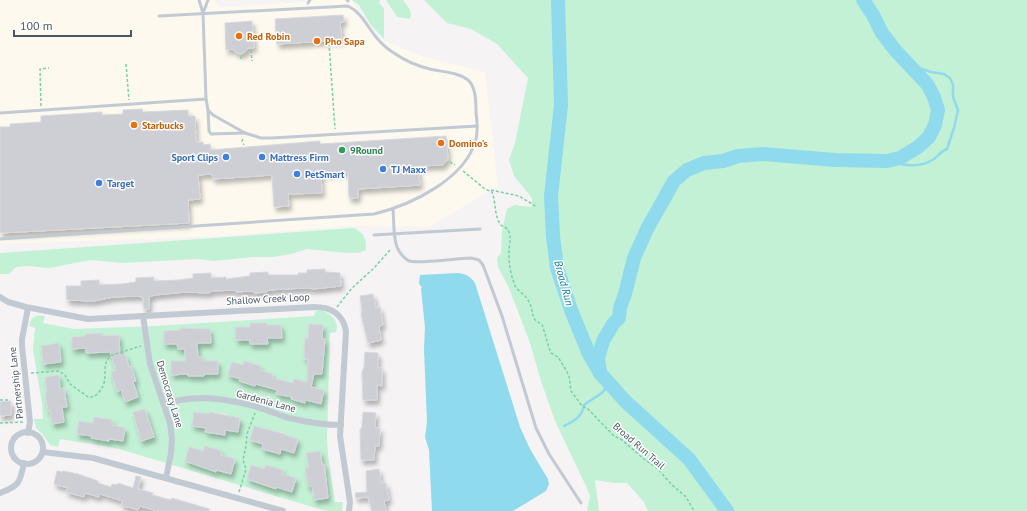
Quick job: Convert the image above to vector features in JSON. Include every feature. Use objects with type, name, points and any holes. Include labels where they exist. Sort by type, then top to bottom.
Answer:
[{"type":"street","name":"Shallow Creek Loop","points":[[0,297],[8,302],[28,308],[88,319],[315,307],[324,307],[334,311]]},
{"type":"street","name":"Partnership Lane","points":[[28,308],[22,339],[24,373],[30,422],[28,433]]},
{"type":"street","points":[[334,311],[340,317],[346,331],[340,436],[350,502],[349,511]]},
{"type":"street","name":"Democracy Lane","points":[[143,316],[150,364],[170,423],[172,438],[171,453],[166,478]]},
{"type":"street","name":"Gardenia Lane","points":[[164,405],[183,399],[215,399],[258,407],[290,418],[326,425],[341,425]]},
{"type":"street","points":[[28,433],[39,438],[43,447],[42,452],[38,460],[24,463],[15,458],[12,445],[17,436],[28,433]]},
{"type":"street","points":[[42,452],[93,458],[283,511]]},
{"type":"street","points":[[0,493],[18,485],[21,480],[24,463]]},
{"type":"street","points":[[0,488],[7,491]]},
{"type":"lane","points":[[199,0],[203,13],[206,99],[209,132],[212,134],[245,133]]},
{"type":"lane","points":[[203,13],[208,0]]},
{"type":"lane","points":[[0,239],[374,214],[393,209],[412,201],[450,177],[459,168],[474,145],[477,137],[476,102],[474,91],[469,81],[462,76],[421,67],[401,58],[381,43],[358,12],[348,6],[159,16]]},
{"type":"lane","points":[[0,113],[206,99]]},
{"type":"lane","points":[[208,110],[213,115],[245,133],[261,138],[477,126]]},
{"type":"lane","points":[[393,209],[396,242],[401,254],[410,261],[467,258],[479,260],[483,265],[502,316],[536,428],[549,454],[581,503]]},
{"type":"lane","points":[[374,235],[480,229]]},
{"type":"path","points":[[329,43],[335,135]]},
{"type":"path","points":[[251,50],[252,61]]},
{"type":"path","points":[[241,56],[241,61]]},
{"type":"path","points":[[126,64],[129,104]]},
{"type":"path","points":[[41,110],[40,69],[49,68]]},
{"type":"path","points":[[243,139],[242,141],[244,145]]},
{"type":"path","points":[[464,173],[485,189],[519,196],[537,207]]},
{"type":"path","name":"Broad Run Trail","points":[[491,190],[495,210],[500,224],[507,228],[510,232],[509,266],[514,285],[527,297],[535,320],[542,324],[551,354],[558,357],[568,374],[572,394],[582,406],[588,409],[614,436],[622,440],[644,459],[658,468],[671,484],[686,497],[694,511]]},
{"type":"path","points":[[334,311],[352,288],[385,257],[396,242]]},
{"type":"path","points":[[24,373],[59,371],[65,375],[70,384],[91,398],[98,393],[105,383],[106,364],[109,357],[147,345]]},
{"type":"path","points":[[0,400],[9,400]]},
{"type":"path","points":[[238,498],[246,469],[243,460],[247,434],[258,407]]},
{"type":"path","points":[[0,423],[30,422]]},
{"type":"shaded area","points":[[0,0],[214,0],[221,7],[306,2],[306,0],[351,0],[380,38],[421,56],[485,72],[498,186],[429,227],[347,226],[224,236],[0,244]]},
{"type":"green space","points":[[352,0],[380,0],[379,3],[384,8],[384,39],[371,25],[359,5]]},
{"type":"green space","points":[[386,0],[403,0],[410,10],[411,16],[409,19],[397,17]]},
{"type":"green space","points":[[424,0],[1027,0],[1027,511],[648,511],[644,502],[627,483],[614,483],[595,480],[599,511],[587,511],[590,496],[555,421],[530,343],[509,288],[498,267],[497,258],[501,253],[502,231],[507,209],[514,205],[532,207],[532,198],[514,176],[509,160],[515,143],[528,78],[497,44],[471,29],[447,23]]},
{"type":"green space","points":[[354,228],[363,235],[366,242],[366,250],[358,253],[307,249],[291,254],[273,257],[252,257],[214,261],[199,259],[122,263],[90,260],[49,268],[28,266],[16,267],[9,274],[0,274],[0,253]]},
{"type":"green space","points":[[321,310],[328,313],[334,318],[337,325],[336,332],[330,333],[327,438],[335,502],[343,502],[342,511],[326,511],[119,449],[60,439],[58,447],[50,445],[36,428],[34,419],[43,419],[42,404],[33,349],[35,328],[29,326],[32,318],[36,316],[45,316],[43,323],[74,329],[154,326],[314,316],[316,311]],"holes":[[[250,323],[281,325],[282,338],[267,338],[267,344],[250,344],[250,340],[236,340],[235,327],[250,327]],[[309,324],[322,325],[322,339],[325,339],[321,374],[307,373],[308,359],[304,359],[305,338],[308,338]],[[180,328],[210,329],[211,343],[197,343],[197,349],[178,349],[177,344],[164,344],[164,331],[180,330]],[[102,333],[102,336],[119,335],[86,348],[72,349],[72,337]],[[59,343],[43,364],[41,346]],[[125,354],[138,397],[125,401],[121,390],[117,391],[111,372],[116,370],[112,358]],[[185,357],[202,357],[203,361],[218,361],[218,374],[204,374],[204,376],[188,376],[188,374],[171,375],[185,361]],[[245,361],[261,366],[260,370],[273,374],[269,388],[239,381],[240,379],[228,375],[232,362],[243,365]],[[58,375],[60,389],[64,389],[67,406],[62,407],[64,422],[52,423],[45,393],[47,392],[45,377]],[[294,379],[311,383],[311,387],[324,390],[305,402],[291,399],[292,397],[276,394],[293,383]],[[145,409],[154,437],[141,441],[133,413]],[[194,412],[227,414],[227,416],[240,418],[238,432],[225,430],[224,435],[205,432],[206,428],[192,426]],[[94,417],[112,420],[112,425],[125,428],[123,441],[109,439],[109,441],[92,438],[92,436],[77,434],[79,421],[93,423]],[[254,427],[285,433],[285,435],[298,439],[294,453],[281,449],[280,454],[263,444],[250,440]],[[205,447],[222,452],[216,471],[200,467]],[[320,451],[322,464],[325,464],[327,482],[308,486],[305,468],[309,467],[306,453]],[[251,465],[264,469],[266,465],[283,470],[282,474],[296,479],[292,492],[276,487],[276,489],[247,479]]]},
{"type":"water","points":[[458,273],[468,276],[475,283],[520,427],[530,449],[548,479],[549,484],[546,491],[513,511],[432,511],[429,450],[425,437],[427,422],[424,349],[425,327],[422,287],[419,284],[420,275]]},
{"type":"building","points":[[343,15],[344,22],[340,22],[342,40],[277,44],[275,19]]},
{"type":"building","name":"Red Robin","points":[[252,21],[254,48],[248,48],[241,54],[232,49],[226,50],[225,23]]},
{"type":"building","name":"Target","points":[[142,109],[143,112],[188,110],[188,116],[195,116],[196,142],[203,142],[203,145],[210,144],[211,150],[320,141],[320,144],[446,136],[448,159],[443,165],[418,166],[420,185],[358,189],[358,198],[349,198],[348,172],[321,174],[322,193],[288,194],[289,206],[274,207],[272,175],[213,179],[212,174],[198,175],[200,199],[188,200],[189,223],[0,233],[0,127],[10,127],[10,124],[41,122],[41,116],[102,112],[102,115],[123,114],[123,110]]},
{"type":"building","points":[[325,269],[325,272],[340,273],[341,286],[314,289],[269,290],[266,292],[254,293],[254,291],[236,292],[236,290],[212,291],[209,293],[185,292],[155,295],[149,297],[149,309],[144,309],[143,297],[140,296],[114,297],[93,301],[67,300],[66,286],[81,286],[81,281],[99,280],[99,285],[122,284],[136,282],[136,278],[154,277],[154,281],[179,280],[193,278],[193,274],[211,273],[211,278],[226,277],[226,279],[250,276],[250,273],[268,272],[268,275],[299,275],[298,273],[307,273],[307,270]]},
{"type":"building","points":[[373,294],[376,308],[380,307],[383,325],[379,326],[381,340],[368,343],[361,314],[360,296]]},
{"type":"building","points":[[250,323],[281,325],[282,338],[267,338],[268,344],[250,344],[250,340],[236,340],[235,327],[250,327]]},
{"type":"building","points":[[309,324],[323,325],[322,339],[325,339],[322,374],[314,374],[311,387],[324,390],[321,404],[306,400],[305,403],[291,399],[292,397],[276,394],[277,390],[256,384],[255,386],[239,381],[240,379],[228,375],[232,362],[243,365],[244,361],[261,366],[260,370],[273,374],[272,378],[293,383],[294,379],[307,382],[308,359],[304,359],[305,338],[308,338]]},
{"type":"building","points":[[180,328],[210,329],[211,343],[197,343],[198,357],[203,357],[203,361],[218,361],[218,374],[204,374],[204,376],[188,376],[188,374],[171,375],[171,361],[185,361],[185,349],[178,349],[177,344],[164,344],[164,331],[180,330]]},
{"type":"building","points":[[102,333],[102,336],[119,335],[120,356],[125,354],[129,367],[131,366],[136,381],[133,382],[138,397],[125,402],[121,390],[117,392],[111,372],[116,370],[110,352],[86,353],[86,348],[72,349],[72,337],[85,336],[85,334]]},
{"type":"building","points":[[59,343],[61,362],[43,364],[41,346]]},
{"type":"building","points":[[365,352],[378,353],[378,368],[382,368],[382,386],[377,385],[377,400],[363,400],[362,373]]},
{"type":"building","points":[[59,375],[60,389],[64,388],[67,407],[62,407],[64,422],[52,424],[45,392],[47,392],[45,377]]},
{"type":"building","points":[[11,401],[11,415],[0,416],[0,402]]},
{"type":"building","points":[[145,409],[154,437],[141,441],[133,412]]},
{"type":"building","points":[[194,412],[209,414],[209,412],[240,418],[238,432],[225,430],[225,435],[205,432],[206,428],[192,426]]},
{"type":"building","points":[[363,412],[376,413],[375,428],[380,428],[379,446],[375,446],[374,460],[361,460],[360,430],[362,427]]},
{"type":"building","points":[[94,417],[112,420],[112,425],[125,428],[123,441],[109,439],[109,441],[91,438],[92,436],[77,434],[79,421],[93,423]]},
{"type":"building","points":[[254,426],[298,439],[294,453],[281,449],[280,454],[262,449],[263,444],[250,440]]},
{"type":"building","points":[[205,446],[222,451],[221,455],[235,459],[231,474],[216,470],[216,472],[185,461],[189,447],[203,451]]},
{"type":"building","points":[[320,451],[322,464],[324,464],[328,498],[314,500],[312,486],[308,486],[305,468],[309,467],[306,453]]},
{"type":"building","points":[[251,465],[264,469],[266,465],[283,470],[282,474],[296,478],[292,492],[276,487],[276,489],[247,479]]},
{"type":"building","points":[[379,469],[381,483],[386,483],[389,500],[384,501],[386,511],[372,511],[368,497],[356,498],[355,493],[367,492],[366,471]]},
{"type":"building","points":[[57,471],[78,474],[111,487],[112,484],[117,485],[118,483],[133,488],[136,476],[141,477],[138,489],[153,493],[152,495],[171,500],[172,498],[209,509],[209,511],[158,511],[140,506],[138,510],[121,505],[123,501],[100,494],[99,497],[85,493],[84,497],[66,492],[68,488],[54,484]]},
{"type":"waterway","name":"Broad Run","points":[[558,0],[561,105],[551,196],[553,236],[557,268],[571,310],[589,354],[600,373],[626,402],[689,459],[727,511]]},
{"type":"waterway","points":[[600,373],[598,358],[603,341],[613,324],[619,318],[620,308],[634,258],[647,229],[674,181],[687,170],[704,163],[723,161],[738,156],[763,154],[835,160],[887,161],[900,158],[918,147],[929,137],[935,125],[938,110],[934,97],[927,84],[895,50],[882,33],[863,0]]},
{"type":"waterway","points":[[887,161],[910,165],[928,162],[947,149],[954,128],[958,110],[953,97],[953,85],[950,78],[944,74],[931,72],[910,65]]},
{"type":"waterway","points":[[564,426],[577,418],[584,405],[600,394],[609,384]]},
{"type":"place","name":"Red Robin","points":[[239,36]]},
{"type":"place","name":"Pho Sapa","points":[[317,41]]},
{"type":"place","name":"Starbucks","points":[[134,125]]},
{"type":"place","name":"Domino's","points":[[441,143]]},
{"type":"place","name":"9Round","points":[[342,150]]},
{"type":"place","name":"Sport Clips","points":[[226,157]]},
{"type":"place","name":"Mattress Firm","points":[[262,157]]},
{"type":"place","name":"TJ Maxx","points":[[383,169]]},
{"type":"place","name":"PetSmart","points":[[297,174]]},
{"type":"place","name":"Target","points":[[99,183]]}]
